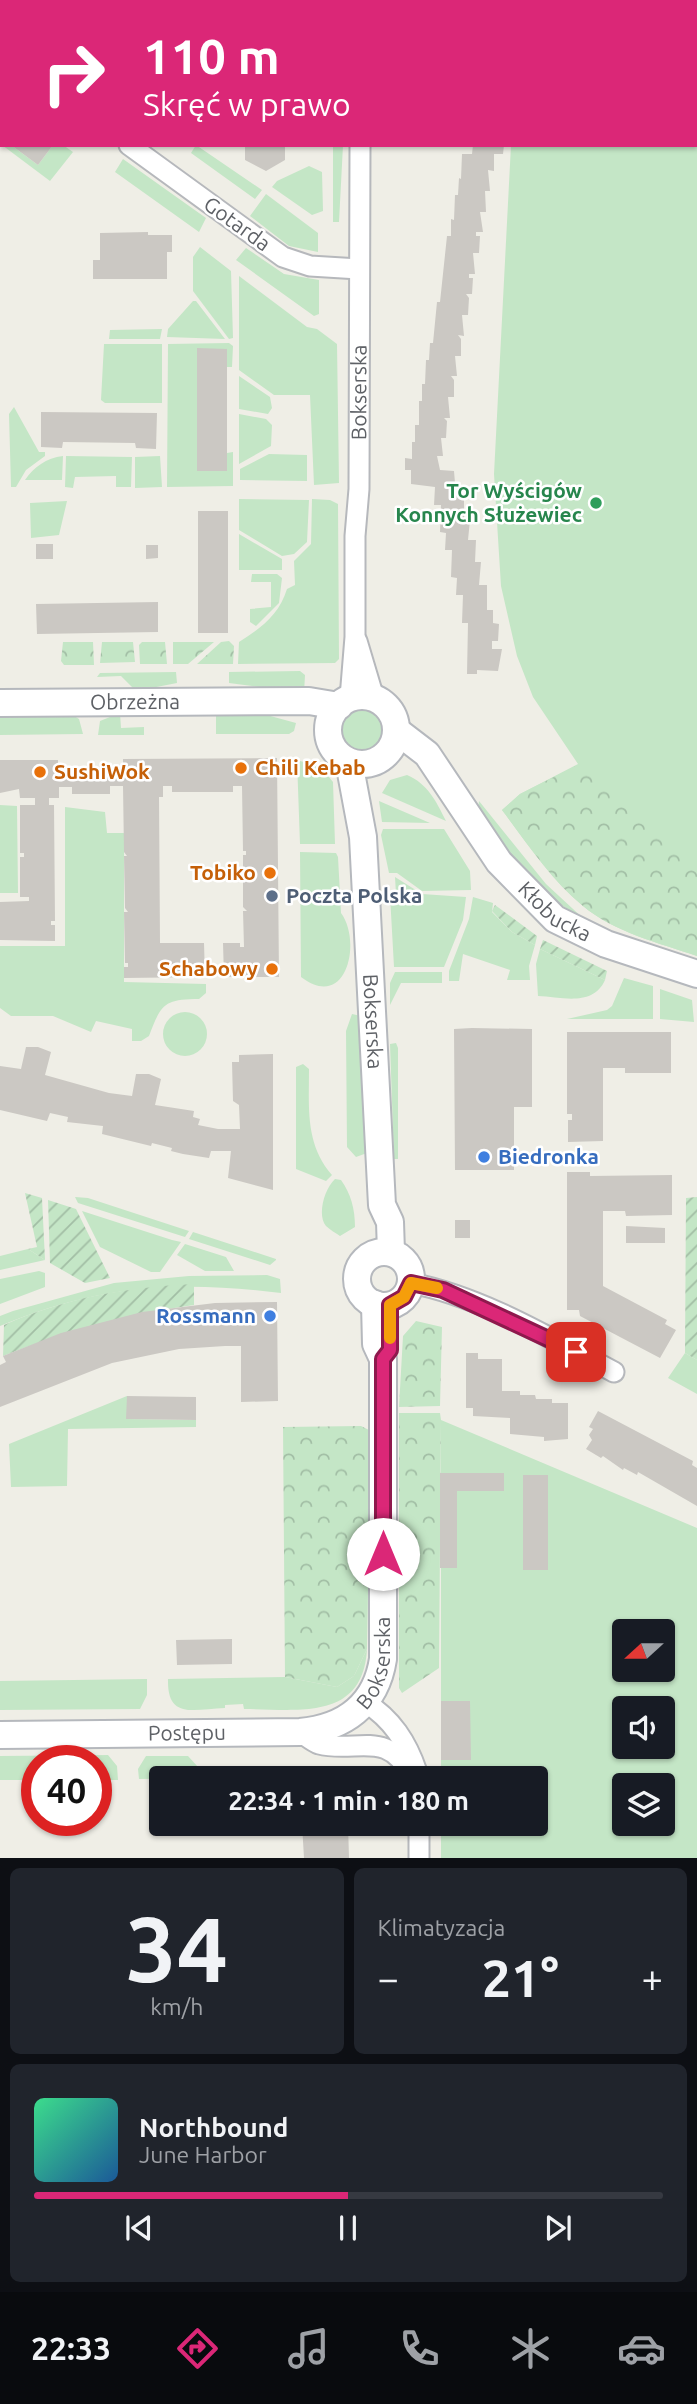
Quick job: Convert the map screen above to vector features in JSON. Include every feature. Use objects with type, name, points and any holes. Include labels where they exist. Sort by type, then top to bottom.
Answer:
[{"type":"street","name":"Gotarda","points":[[132,147],[283,257],[303,265],[359,269]]},
{"type":"street","name":"Bokserska","points":[[348,707],[355,637],[355,536],[359,489],[360,147]]},
{"type":"street","name":"Obrzeżna","points":[[0,703],[309,701],[348,707]]},
{"type":"street","points":[[348,707],[389,708],[377,752],[335,751],[348,707]]},
{"type":"street","name":"Bokserska","points":[[377,752],[363,837],[382,1205],[376,1214],[383,1252]]},
{"type":"street","name":"Kłobucka","points":[[377,752],[427,754],[499,862],[555,919],[606,944],[697,974]]},
{"type":"street","points":[[383,1252],[408,1266],[411,1283],[404,1297],[382,1305],[360,1292],[357,1276],[363,1261],[383,1252]]},
{"type":"street","points":[[411,1283],[435,1287],[469,1301],[532,1329],[614,1372]]},
{"type":"street","name":"Bokserska","points":[[382,1305],[376,1344],[383,1359],[383,1659],[375,1688],[365,1702],[391,1722],[411,1754],[413,1766]]},
{"type":"street","name":"Postępu","points":[[0,1735],[323,1730],[339,1724],[365,1702]]},
{"type":"street","name":"Bokserska","points":[[300,1732],[320,1744],[368,1744],[382,1748],[406,1766]]},
{"type":"street","points":[[419,1836],[419,1858]]},
{"type":"green space","points":[[5,147],[14,147],[38,165],[52,147],[66,147],[73,152],[50,181]]},
{"type":"green space","points":[[195,147],[199,147],[262,190],[255,199],[191,153]]},
{"type":"green space","points":[[333,147],[343,147],[339,222],[333,222]]},
{"type":"green space","name":"Tor Wyścigów Konnych Służewiec","points":[[511,147],[697,147],[697,956],[623,930],[595,915],[571,896],[550,873],[502,810],[520,794],[578,764],[533,697],[517,656],[501,586],[494,474]]},
{"type":"green space","points":[[123,159],[206,218],[199,232],[115,172]]},
{"type":"green space","points":[[309,166],[322,172],[323,211],[312,215],[272,187],[277,181]]},
{"type":"green space","points":[[266,194],[318,233],[318,252],[289,246],[250,216]]},
{"type":"green space","points":[[200,247],[231,271],[233,338],[229,339],[193,291],[193,257]]},
{"type":"green space","points":[[246,248],[284,274],[319,280],[319,314],[314,316],[236,260]]},
{"type":"green space","points":[[239,276],[307,327],[317,329],[337,344],[339,483],[314,485],[310,395],[274,395],[239,370]]},
{"type":"green space","points":[[193,301],[196,301],[225,339],[167,337],[168,329]]},
{"type":"green space","points":[[162,329],[160,339],[109,339],[110,330]]},
{"type":"green space","points":[[229,343],[233,346],[232,367],[227,367],[226,349],[197,349],[197,471],[227,471],[227,453],[233,452],[233,486],[167,487],[168,344]]},
{"type":"green space","points":[[104,344],[162,344],[162,403],[105,403],[101,400]]},
{"type":"green space","points":[[239,376],[270,397],[272,408],[268,414],[239,409]]},
{"type":"green space","points":[[14,407],[39,452],[45,452],[45,456],[26,470],[16,487],[11,487],[9,414]]},
{"type":"green space","points":[[239,414],[266,419],[272,425],[271,446],[239,464]]},
{"type":"green space","points":[[269,454],[307,455],[307,481],[240,480],[240,469]]},
{"type":"green space","points":[[63,456],[62,480],[25,480],[41,464]]},
{"type":"green space","points":[[66,456],[132,457],[131,487],[116,487],[116,476],[75,477],[73,488],[65,487]]},
{"type":"green space","points":[[160,456],[162,487],[135,488],[135,457]]},
{"type":"green space","points":[[239,499],[309,500],[307,542],[294,554],[282,556],[239,530]]},
{"type":"green space","points":[[312,499],[330,500],[338,504],[339,659],[335,663],[238,664],[239,642],[268,620],[284,598],[287,589],[295,585],[294,561],[311,544]]},
{"type":"green space","points":[[67,501],[59,535],[31,538],[30,503]]},
{"type":"green space","points":[[239,534],[282,559],[282,570],[239,570]]},
{"type":"green space","points":[[252,574],[277,574],[282,578],[279,603],[256,626],[250,622],[250,609],[271,607],[271,582],[251,582]]},
{"type":"green space","points":[[229,641],[234,646],[233,664],[197,664],[221,642]]},
{"type":"green space","points":[[63,642],[93,642],[94,665],[64,665],[61,661]]},
{"type":"green space","points":[[102,642],[133,642],[135,662],[100,663]]},
{"type":"green space","points":[[142,642],[165,642],[167,664],[140,664],[139,645]]},
{"type":"green space","points":[[173,642],[214,642],[188,664],[173,664]]},
{"type":"green space","points":[[300,671],[305,675],[304,693],[229,683],[229,672]]},
{"type":"green space","points":[[176,672],[177,683],[136,691],[121,676],[97,677],[100,673]]},
{"type":"green space","points":[[363,708],[379,715],[386,731],[379,747],[363,754],[347,747],[340,731],[347,715]]},
{"type":"green space","points":[[120,713],[121,728],[144,727],[144,735],[98,735],[100,721]]},
{"type":"green space","points":[[216,713],[263,714],[296,723],[294,731],[289,734],[216,734]]},
{"type":"green space","points":[[71,714],[79,719],[83,734],[0,735],[0,715]]},
{"type":"green space","points":[[590,759],[640,814],[697,859],[697,956],[623,930],[595,915],[571,896],[550,873],[502,810],[520,794]]},
{"type":"green space","points":[[297,760],[321,767],[333,782],[335,844],[300,844]]},
{"type":"green space","points":[[407,775],[426,788],[446,821],[382,793],[390,780]]},
{"type":"green space","points":[[379,801],[430,823],[382,822]]},
{"type":"green space","points":[[479,801],[546,884],[586,921],[553,898],[525,872],[478,809]]},
{"type":"green space","points":[[0,805],[17,806],[18,893],[0,893]]},
{"type":"green space","points":[[65,807],[105,812],[107,833],[124,833],[124,982],[206,984],[206,993],[199,999],[178,1000],[165,1006],[149,1036],[141,1041],[132,1041],[132,1029],[96,1021],[91,1032],[53,1016],[11,1016],[0,1008],[0,946],[65,946]]},
{"type":"green space","points":[[383,829],[444,829],[470,871],[471,890],[422,891],[397,873],[389,873],[381,835]]},
{"type":"green space","points":[[300,852],[336,853],[338,857],[341,913],[347,925],[350,955],[339,980],[330,986],[317,985],[301,977]]},
{"type":"green space","points":[[395,877],[422,894],[466,897],[463,920],[444,967],[394,967],[390,895],[396,894]]},
{"type":"green space","points":[[473,897],[493,903],[492,912],[512,932],[535,945],[529,966],[530,980],[507,980],[510,970],[463,954],[459,981],[449,981],[449,971],[469,919]]},
{"type":"green space","points":[[495,905],[537,936],[535,945],[512,932],[492,911]]},
{"type":"green space","points":[[543,940],[607,971],[605,980],[540,949]]},
{"type":"green space","points":[[540,949],[605,980],[593,994],[585,997],[538,996],[536,964]]},
{"type":"green space","points":[[395,972],[442,972],[442,983],[401,983],[390,1005],[390,983]]},
{"type":"green space","points":[[624,978],[653,986],[653,1019],[567,1019],[607,1010],[612,1006]]},
{"type":"green space","points":[[660,989],[692,1000],[694,1022],[660,1019]]},
{"type":"green space","points":[[185,1012],[200,1019],[207,1034],[200,1049],[185,1056],[170,1049],[163,1034],[170,1019]]},
{"type":"green space","points":[[352,1014],[361,1016],[367,1153],[356,1157],[347,1147],[346,1031]]},
{"type":"green space","points":[[396,1043],[398,1159],[394,1159],[390,1044]]},
{"type":"green space","points":[[303,1064],[309,1069],[309,1112],[313,1138],[323,1163],[332,1175],[326,1181],[296,1169],[296,1067]]},
{"type":"green space","points":[[335,1179],[341,1180],[347,1191],[355,1220],[355,1227],[340,1236],[326,1226],[322,1216],[325,1196]]},
{"type":"green space","points":[[25,1193],[42,1198],[45,1260],[28,1249],[37,1247]]},
{"type":"green space","points":[[75,1197],[88,1198],[189,1231],[185,1237],[78,1203]]},
{"type":"green space","points":[[697,1197],[697,1360],[685,1353],[686,1198]]},
{"type":"green space","points":[[48,1200],[76,1209],[110,1278],[85,1283],[50,1263]]},
{"type":"green space","points":[[82,1211],[181,1242],[160,1272],[151,1272],[100,1247]]},
{"type":"green space","points":[[193,1232],[276,1260],[270,1265],[189,1239]]},
{"type":"green space","points":[[185,1244],[226,1257],[234,1271],[205,1271],[177,1255]]},
{"type":"green space","points":[[28,1249],[45,1260],[0,1270],[0,1256]]},
{"type":"green space","points":[[39,1271],[45,1273],[45,1287],[0,1304],[0,1279]]},
{"type":"green space","points":[[267,1275],[280,1279],[281,1293],[207,1287],[138,1289],[71,1302],[0,1326],[0,1316],[13,1311],[114,1283],[189,1276]]},
{"type":"green space","points":[[194,1284],[194,1305],[97,1324],[3,1356],[4,1325],[27,1316],[97,1295]]},
{"type":"green space","points":[[416,1321],[442,1327],[440,1406],[399,1407],[403,1336]]},
{"type":"green space","points":[[685,1353],[697,1360],[697,1394],[668,1378]]},
{"type":"green space","points":[[127,1396],[127,1419],[196,1420],[196,1427],[68,1429],[67,1486],[11,1487],[9,1444]]},
{"type":"green space","points":[[399,1413],[440,1413],[441,1420],[439,1668],[402,1693],[399,1688]]},
{"type":"green space","points":[[441,1420],[697,1528],[697,1858],[441,1858],[441,1836],[548,1836],[548,1766],[441,1766]]},
{"type":"green space","points":[[361,1426],[371,1431],[367,1649],[354,1676],[337,1687],[285,1677],[283,1427]]},
{"type":"green space","points":[[367,1649],[363,1673],[354,1689],[340,1700],[324,1706],[285,1710],[244,1709],[243,1704],[193,1710],[177,1706],[169,1692],[168,1679],[285,1677],[337,1687],[354,1676]]},
{"type":"green space","points":[[147,1679],[147,1695],[140,1709],[0,1710],[0,1681]]},
{"type":"green space","points":[[0,1756],[21,1756],[21,1780],[0,1780]]},
{"type":"green space","points":[[146,1756],[188,1756],[197,1766],[149,1766],[149,1779],[139,1779],[138,1769]]},
{"type":"green space","points":[[112,1760],[117,1766],[118,1780],[112,1780]]},
{"type":"building","points":[[14,147],[52,147],[38,165]]},
{"type":"building","points":[[245,147],[285,147],[285,160],[266,171],[245,160]]},
{"type":"building","points":[[473,147],[504,147],[503,154],[494,154],[494,171],[488,170],[490,191],[485,191],[486,212],[480,212],[483,232],[476,232],[476,236],[480,236],[479,253],[473,253],[475,274],[469,274],[469,278],[473,278],[472,294],[466,294],[469,298],[468,315],[462,315],[464,336],[458,335],[461,339],[461,356],[455,356],[457,376],[451,376],[454,380],[454,397],[448,397],[450,418],[444,418],[447,421],[446,438],[441,438],[443,456],[437,456],[440,470],[454,471],[456,495],[464,495],[464,520],[470,520],[468,540],[476,540],[475,562],[481,562],[479,585],[487,585],[487,610],[493,610],[493,623],[499,624],[498,641],[492,641],[492,649],[502,649],[498,671],[477,670],[477,674],[467,674],[468,623],[462,623],[463,595],[456,595],[457,578],[451,577],[452,550],[445,550],[446,533],[440,532],[441,505],[434,505],[435,487],[411,484],[411,470],[405,470],[405,458],[412,459],[415,425],[419,425],[419,401],[422,401],[422,384],[425,384],[430,343],[433,343],[447,236],[451,236],[455,195],[458,195],[459,178],[461,179],[462,154],[472,154]]},
{"type":"building","points":[[148,232],[148,235],[172,235],[172,252],[167,252],[167,279],[93,279],[93,260],[100,260],[100,233]]},
{"type":"building","points":[[197,348],[227,349],[227,471],[197,471]]},
{"type":"building","points":[[41,412],[157,413],[156,449],[136,448],[135,443],[63,442],[62,448],[41,447]]},
{"type":"building","points":[[198,511],[228,511],[228,633],[198,633]]},
{"type":"building","points":[[36,544],[53,544],[53,559],[36,559]]},
{"type":"building","points":[[146,545],[158,545],[158,558],[146,559]]},
{"type":"building","points":[[158,602],[158,632],[37,634],[36,604]]},
{"type":"building","points":[[277,758],[279,977],[224,977],[223,943],[240,943],[240,947],[244,947],[243,911],[247,911],[243,907],[243,855],[246,855],[246,851],[243,851],[242,786],[233,786],[233,792],[172,792],[172,786],[163,786],[163,797],[159,797],[160,943],[204,943],[205,977],[124,978],[124,967],[128,967],[128,963],[125,963],[124,912],[128,912],[125,908],[124,856],[127,856],[124,852],[123,786],[110,786],[110,794],[72,794],[72,787],[59,787],[59,798],[49,798],[49,805],[54,805],[55,921],[51,921],[51,925],[55,925],[55,941],[0,940],[0,902],[29,901],[29,897],[20,897],[20,857],[24,857],[24,853],[20,853],[20,805],[35,805],[35,798],[20,798],[19,789],[0,793],[0,760],[58,760],[58,769],[123,768],[123,759]]},
{"type":"building","points":[[454,1029],[532,1029],[532,1107],[514,1107],[514,1170],[455,1170]]},
{"type":"building","points":[[567,1032],[671,1032],[671,1073],[625,1073],[625,1068],[603,1068],[603,1141],[568,1142],[568,1120],[572,1120],[572,1114],[567,1114]]},
{"type":"building","points":[[26,1047],[38,1047],[51,1052],[45,1075],[109,1093],[132,1096],[136,1074],[149,1074],[161,1079],[155,1105],[194,1111],[193,1117],[200,1119],[198,1125],[218,1129],[240,1129],[239,1105],[233,1101],[232,1062],[239,1062],[239,1055],[273,1054],[273,1190],[228,1178],[231,1151],[211,1151],[209,1158],[183,1154],[152,1143],[151,1146],[102,1134],[103,1126],[67,1122],[68,1117],[50,1113],[47,1121],[0,1110],[0,1066],[21,1069]]},
{"type":"building","points":[[567,1172],[590,1172],[590,1176],[672,1175],[672,1215],[626,1216],[625,1211],[603,1211],[603,1286],[667,1320],[665,1324],[676,1330],[660,1358],[580,1316],[579,1310],[567,1310]]},
{"type":"building","points":[[455,1220],[470,1220],[470,1238],[455,1238]]},
{"type":"building","points":[[626,1226],[665,1228],[665,1243],[626,1243]]},
{"type":"building","points":[[277,1302],[278,1401],[241,1402],[241,1346],[225,1346],[179,1349],[112,1363],[0,1407],[0,1365],[6,1362],[3,1356],[61,1333],[142,1312],[215,1303]]},
{"type":"building","points":[[466,1353],[478,1353],[478,1359],[502,1359],[502,1391],[520,1391],[520,1395],[535,1395],[536,1399],[552,1399],[552,1403],[568,1403],[568,1439],[544,1441],[544,1437],[510,1434],[510,1418],[473,1416],[473,1408],[466,1408]]},
{"type":"building","points":[[127,1396],[196,1397],[196,1420],[126,1419]]},
{"type":"building","points":[[598,1411],[693,1461],[692,1465],[697,1468],[697,1506],[638,1472],[637,1475],[624,1468],[623,1470],[603,1456],[601,1458],[586,1449],[592,1440],[589,1435],[593,1429],[589,1427]]},
{"type":"building","points":[[440,1473],[504,1473],[504,1491],[457,1491],[457,1568],[440,1568]]},
{"type":"building","points":[[523,1475],[548,1475],[548,1570],[523,1570]]},
{"type":"building","points":[[232,1639],[232,1664],[177,1665],[176,1640]]},
{"type":"building","points":[[441,1701],[470,1701],[471,1760],[441,1760]]},
{"type":"building","points":[[303,1836],[348,1836],[349,1858],[304,1858]]},
{"type":"slow traffic","points":[[390,1338],[390,1305],[404,1297],[411,1283],[437,1288]]},
{"type":"place","name":"Tor Wyścigów Konnych Służewiec","points":[[596,503]]},
{"type":"place","name":"Chili Kebab","points":[[241,768]]},
{"type":"place","name":"SushiWok","points":[[40,772]]},
{"type":"place","name":"Tobiko","points":[[270,873]]},
{"type":"place","name":"Poczta Polska","points":[[272,896]]},
{"type":"place","name":"Schabowy","points":[[272,969]]},
{"type":"place","name":"Biedronka","points":[[484,1157]]},
{"type":"place","name":"Rossmann","points":[[270,1316]]},
{"type":"route","points":[[383,1554],[383,1359],[390,1350],[390,1305],[404,1297],[411,1283],[443,1290],[532,1329],[576,1352]]}]
